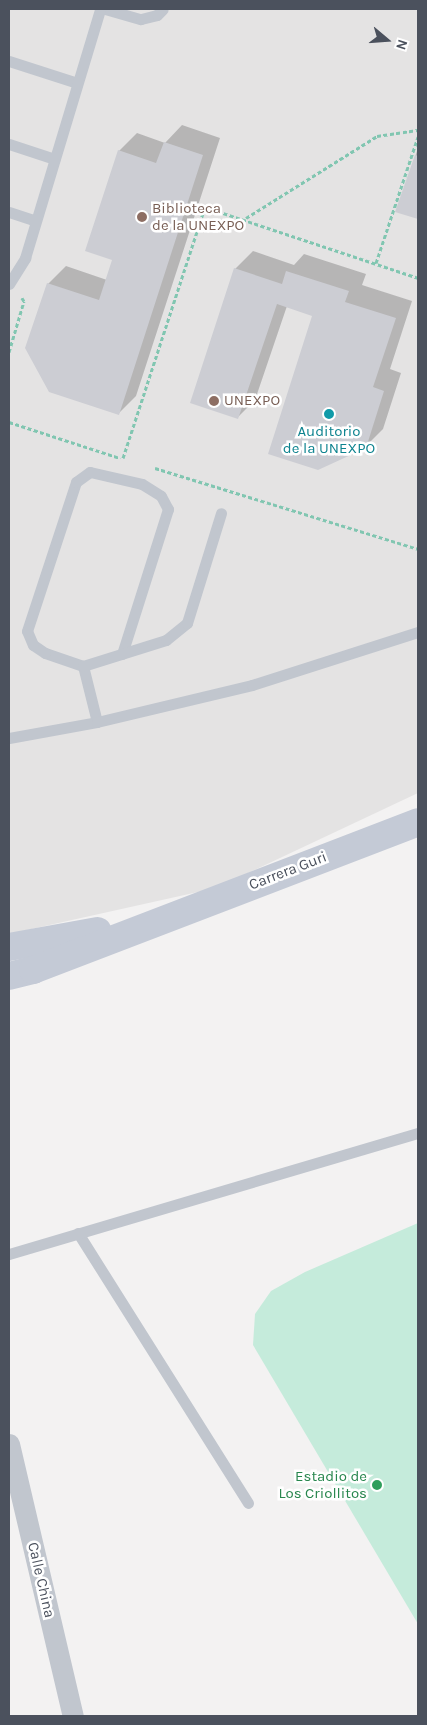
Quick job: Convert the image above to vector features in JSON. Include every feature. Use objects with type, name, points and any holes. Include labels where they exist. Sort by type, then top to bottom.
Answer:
[{"type":"street","name":"Carrera Guri","points":[[9,976],[33,970],[158,920],[418,822]]},
{"type":"street","name":"Carrera Guri","points":[[9,948],[158,920]]},
{"type":"street","name":"Calle China","points":[[9,1444],[73,1716]]},
{"type":"lane","points":[[11,281],[25,258],[100,9]]},
{"type":"lane","points":[[104,9],[141,19],[150,18],[163,9]]},
{"type":"lane","points":[[9,61],[77,84]]},
{"type":"lane","points":[[9,144],[55,159]]},
{"type":"lane","points":[[9,212],[36,221]]},
{"type":"lane","points":[[122,654],[168,509],[161,496],[142,484],[90,472],[76,482],[27,630],[33,645],[45,653],[83,666],[122,654],[166,640],[187,623],[221,513]]},
{"type":"lane","points":[[9,738],[97,722],[252,685],[418,632]]},
{"type":"lane","points":[[83,666],[97,722]]},
{"type":"lane","points":[[9,1254],[418,1134]]},
{"type":"lane","points":[[78,1234],[248,1503]]},
{"type":"path","points":[[245,219],[377,136],[418,130]]},
{"type":"path","points":[[376,263],[418,137]]},
{"type":"path","points":[[123,458],[205,207],[418,278]]},
{"type":"path","points":[[9,352],[24,301],[11,281]]},
{"type":"path","points":[[9,422],[131,461]]},
{"type":"path","points":[[148,466],[412,550],[418,549]]},
{"type":"shaded area","name":"UNEXPO","points":[[9,9],[418,9],[418,793],[216,888],[9,934]]},
{"type":"green space","name":"Estadio de Los Criollitos","points":[[418,1223],[418,1624],[253,1345],[255,1314],[271,1291],[305,1272]]},
{"type":"building","points":[[164,142],[203,155],[119,415],[49,392],[25,348],[47,283],[99,300],[112,260],[85,251],[118,150],[156,163]]},
{"type":"building","points":[[415,155],[418,156],[418,219],[395,212]]},
{"type":"building","points":[[234,268],[282,284],[286,271],[349,291],[345,302],[396,318],[373,387],[384,391],[366,448],[318,470],[268,454],[312,316],[277,304],[238,419],[190,403]]},
{"type":"place","name":"Biblioteca de la UNEXPO","points":[[142,217]]},
{"type":"place","name":"UNEXPO","points":[[214,401]]},
{"type":"place","name":"Auditorio de la UNEXPO","points":[[329,414]]},
{"type":"place","name":"Estadio de Los Criollitos","points":[[377,1485]]}]
